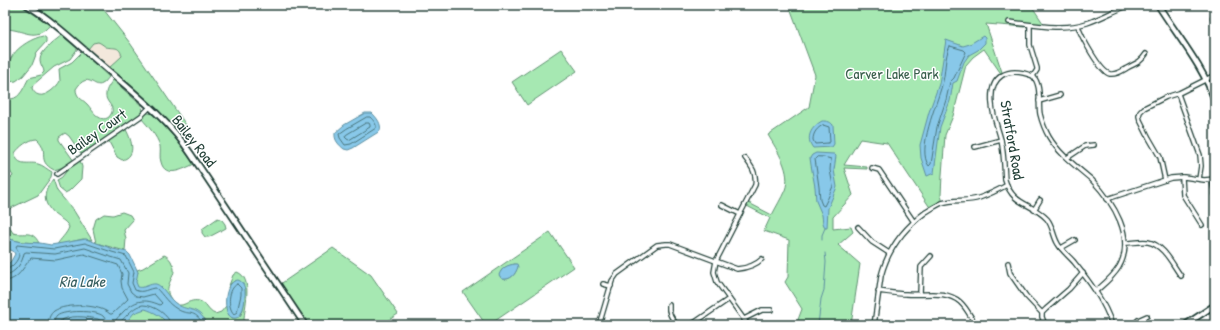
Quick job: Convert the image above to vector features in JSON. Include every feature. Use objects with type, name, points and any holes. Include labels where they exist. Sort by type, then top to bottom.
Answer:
[{"type":"main road","name":"Bailey Road","points":[[27,5],[56,26],[150,107],[168,125],[188,149],[305,325]]},
{"type":"main road","points":[[1158,5],[1195,60],[1215,101]]},
{"type":"main road","points":[[1186,325],[1215,305]]},
{"type":"street","points":[[1009,22],[1057,28],[1078,26],[1130,5]]},
{"type":"street","points":[[1030,25],[1030,45],[1038,68],[1033,76],[1038,83],[1041,117],[1046,131],[1053,143],[1067,158],[1092,180],[1115,212],[1123,228],[1125,243],[1122,260],[1116,271],[1096,292]]},
{"type":"street","points":[[1078,26],[1085,44],[1102,68],[1108,73],[1117,73],[1140,62],[1146,54]]},
{"type":"street","name":"Stratford Road","points":[[1033,76],[1021,73],[1007,73],[995,81],[992,91],[992,105],[1001,140],[1005,180],[1015,198],[1042,214],[1049,221],[1061,248],[1083,273],[1096,292],[1105,307],[1112,325]]},
{"type":"street","points":[[1165,180],[1160,158],[1140,121],[1139,116],[1141,111],[1166,97],[1178,94],[1215,75]]},
{"type":"street","points":[[1178,94],[1200,155],[1201,166],[1199,179]]},
{"type":"street","points":[[1039,101],[1060,95]]},
{"type":"street","name":"Bailey Court","points":[[57,174],[142,115],[150,107]]},
{"type":"street","points":[[975,147],[1001,140]]},
{"type":"street","points":[[1067,158],[1085,146],[1094,145]]},
{"type":"street","points":[[745,158],[754,171],[756,180],[754,190],[716,261],[714,272],[716,279],[748,325]]},
{"type":"street","points":[[872,168],[879,170],[914,222]]},
{"type":"street","points":[[1182,177],[1182,194],[1202,225]]},
{"type":"street","points":[[1107,200],[1165,180],[1182,177],[1213,180],[1215,194]]},
{"type":"street","points":[[874,325],[878,291],[883,268],[889,253],[901,234],[931,209],[942,203],[979,198],[1007,185]]},
{"type":"street","points":[[1034,210],[1040,200]]},
{"type":"street","points":[[722,205],[740,214]]},
{"type":"street","points":[[858,227],[872,242],[889,253]]},
{"type":"street","points":[[1061,248],[1075,240]]},
{"type":"street","points":[[1125,243],[1148,242],[1157,246],[1164,252],[1180,276]]},
{"type":"street","points":[[599,325],[614,277],[621,270],[657,245],[670,244],[737,269],[756,265],[762,259]]},
{"type":"street","points":[[920,294],[920,267],[931,256]]},
{"type":"street","points":[[1008,263],[1010,273],[1033,305],[1042,313],[1045,325]]},
{"type":"street","points":[[1042,313],[1083,273]]},
{"type":"street","points":[[603,284],[611,286]]},
{"type":"street","points":[[878,291],[908,295],[938,294],[955,299],[964,306],[976,325]]},
{"type":"street","points":[[691,325],[729,299]]},
{"type":"street","points":[[669,305],[668,311],[677,325]]},
{"type":"street","points":[[744,319],[762,310],[771,310]]},
{"type":"street","points":[[1133,325],[1138,320],[1147,316]]},
{"type":"shaded area","points":[[33,5],[90,5],[165,117],[68,32]]},
{"type":"green space","points":[[5,5],[20,5],[50,25],[45,30],[34,34],[5,29]]},
{"type":"green space","points":[[33,5],[100,5],[130,43],[186,125],[187,131],[183,138],[165,117],[109,68],[122,56],[118,49],[106,47],[98,42],[93,43],[88,49],[55,21]]},
{"type":"green space","name":"Carver Lake Park","points":[[789,5],[1031,5],[1045,26],[1025,24],[1025,27],[986,24],[1003,75],[984,49],[973,57],[966,65],[953,116],[945,135],[941,195],[943,203],[931,209],[887,143],[860,139],[844,165],[867,167],[867,169],[844,168],[853,195],[833,217],[833,229],[851,227],[853,232],[838,245],[860,264],[851,325],[796,325],[802,309],[785,282],[788,277],[789,240],[764,231],[770,218],[745,205],[747,202],[772,215],[785,190],[787,176],[782,161],[768,135],[809,107],[815,75]]},
{"type":"green space","points":[[62,35],[78,48],[70,59],[54,67],[33,85],[32,88],[35,93],[42,95],[54,89],[60,81],[59,69],[72,62],[82,52],[109,77],[104,83],[99,85],[87,80],[84,81],[76,89],[78,96],[96,115],[102,119],[105,119],[112,113],[112,108],[107,100],[106,92],[113,80],[141,105],[143,110],[139,115],[82,155],[69,136],[65,133],[59,137],[59,140],[74,161],[64,167],[54,170],[45,163],[43,148],[37,139],[31,140],[19,148],[15,153],[18,161],[42,165],[52,172],[51,177],[38,195],[9,209],[5,216],[5,182],[13,176],[10,171],[5,168],[5,95],[11,99],[14,98],[22,91],[29,78],[41,75],[44,72],[40,62],[41,57],[49,46]]},
{"type":"green space","points":[[43,36],[46,38],[46,42],[37,52],[32,65],[23,76],[16,81],[5,84],[5,68],[12,57],[26,43]]},
{"type":"green space","points":[[561,49],[577,71],[527,105],[512,82]]},
{"type":"green space","points":[[148,113],[153,114],[175,138],[194,164],[175,171],[166,170],[163,167],[160,160],[159,142],[141,118]]},
{"type":"green space","points":[[125,128],[131,141],[132,151],[127,158],[122,160],[117,157],[108,140]]},
{"type":"green space","points":[[80,160],[82,167],[81,179],[65,193],[60,189],[57,180]]},
{"type":"green space","points":[[53,179],[57,191],[74,211],[92,240],[83,239],[57,245],[69,227],[50,210],[47,205],[45,197],[47,188]]},
{"type":"green space","points":[[122,212],[130,215],[133,220],[124,230],[126,239],[125,251],[96,243],[93,229],[96,219],[104,214],[113,215]]},
{"type":"green space","points":[[218,218],[222,220],[226,228],[209,237],[205,237],[202,233],[202,229]]},
{"type":"green space","points":[[5,220],[13,233],[31,234],[39,243],[22,242],[5,238]]},
{"type":"green space","points":[[550,232],[574,267],[489,325],[486,325],[463,292]],"holes":[[[517,265],[513,276],[502,279],[500,273],[503,269],[507,266]]]},
{"type":"green space","points":[[333,248],[371,275],[398,314],[381,325],[305,325],[279,285]]},
{"type":"green space","points":[[164,255],[170,260],[174,268],[168,291],[171,299],[175,303],[181,305],[191,301],[199,301],[204,303],[210,311],[215,314],[221,312],[226,306],[229,315],[232,318],[239,317],[243,308],[245,288],[231,283],[228,288],[233,275],[237,272],[242,275],[247,287],[244,320],[246,322],[253,321],[257,325],[208,325],[204,318],[196,325],[55,325],[65,323],[138,273],[137,270]]},
{"type":"water","points":[[983,36],[985,38],[985,43],[978,50],[969,55],[964,62],[957,81],[953,83],[950,101],[940,127],[934,173],[927,176],[921,158],[920,145],[929,112],[939,84],[946,40],[963,46],[970,44]]},
{"type":"water","points":[[365,113],[372,113],[376,117],[380,124],[380,131],[353,148],[348,150],[344,149],[336,140],[335,133],[344,125]]},
{"type":"water","points":[[822,121],[829,122],[833,125],[834,144],[832,147],[813,148],[809,140],[810,133],[818,123]]},
{"type":"water","points":[[816,153],[834,154],[836,156],[834,170],[837,187],[828,208],[827,228],[825,228],[822,215],[816,201],[810,158]]},
{"type":"water","name":"Ria Lake","points":[[5,238],[22,242],[51,245],[86,239],[113,249],[127,252],[138,272],[136,282],[138,287],[154,284],[159,285],[174,302],[179,306],[196,311],[204,318],[208,325],[167,325],[158,315],[145,309],[134,313],[129,319],[120,325],[77,321],[55,325],[5,325],[5,267],[15,254],[13,251],[5,248]]},
{"type":"water","points":[[517,264],[518,267],[514,275],[508,279],[502,279],[499,275],[502,270]]},
{"type":"water","points":[[238,280],[242,282],[244,286],[245,300],[240,315],[237,318],[233,318],[229,316],[227,311],[226,299],[229,286]]},
{"type":"waterway","points":[[822,240],[822,235],[825,228]]},
{"type":"waterway","points":[[818,325],[821,299],[824,290],[826,262],[825,253]]}]
